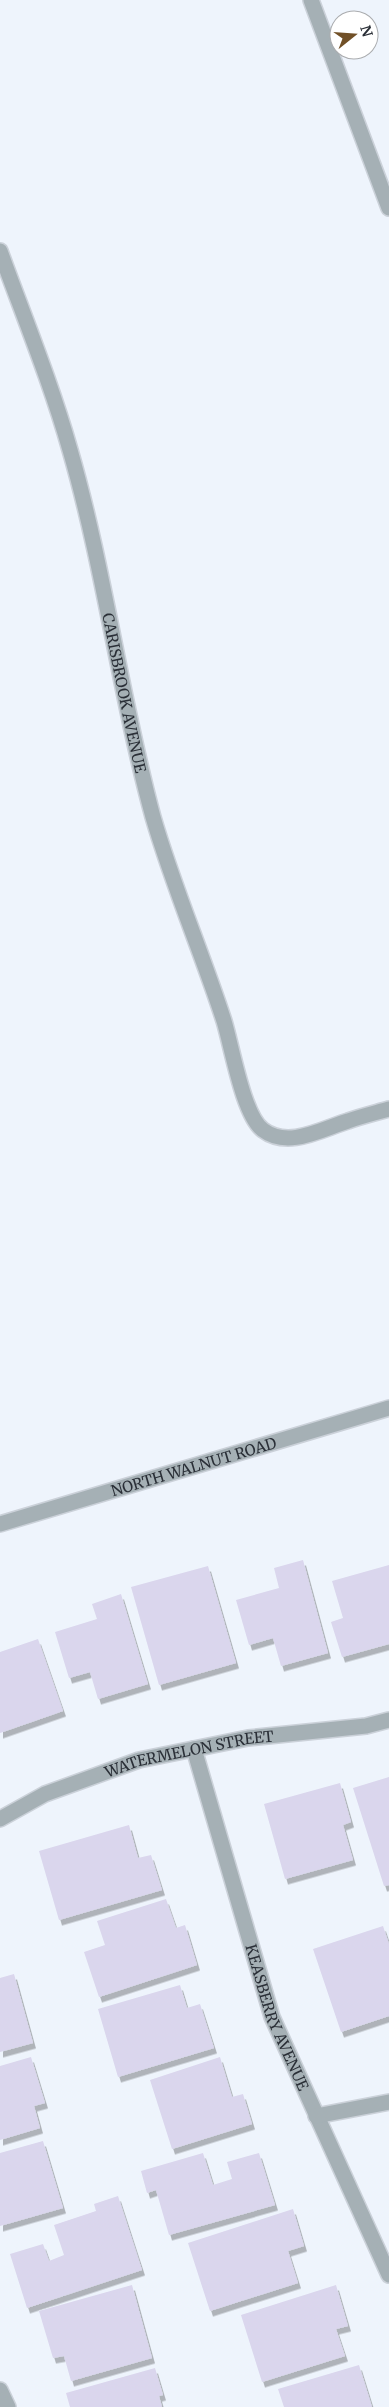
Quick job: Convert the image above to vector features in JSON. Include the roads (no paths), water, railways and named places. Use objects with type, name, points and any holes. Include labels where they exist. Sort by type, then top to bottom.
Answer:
[{"type":"street","points":[[311,0],[389,208]]},
{"type":"street","name":"CARISBROOK AVENUE","points":[[0,251],[70,451],[154,818],[206,965],[231,1044],[247,1107],[254,1120],[263,1130],[278,1136],[292,1138],[315,1133],[347,1121],[389,1109]]},
{"type":"street","name":"NORTH WALNUT ROAD","points":[[0,1524],[389,1408]]},
{"type":"street","name":"WATERMELON STREET","points":[[0,1819],[45,1794],[139,1760],[248,1738],[356,1727],[389,1720]]},
{"type":"street","name":"KEASBERRY AVENUE","points":[[194,1749],[272,2017],[389,2275]]},
{"type":"street","points":[[316,2116],[389,2102]]},
{"type":"street","points":[[0,2390],[8,2407]]}]
